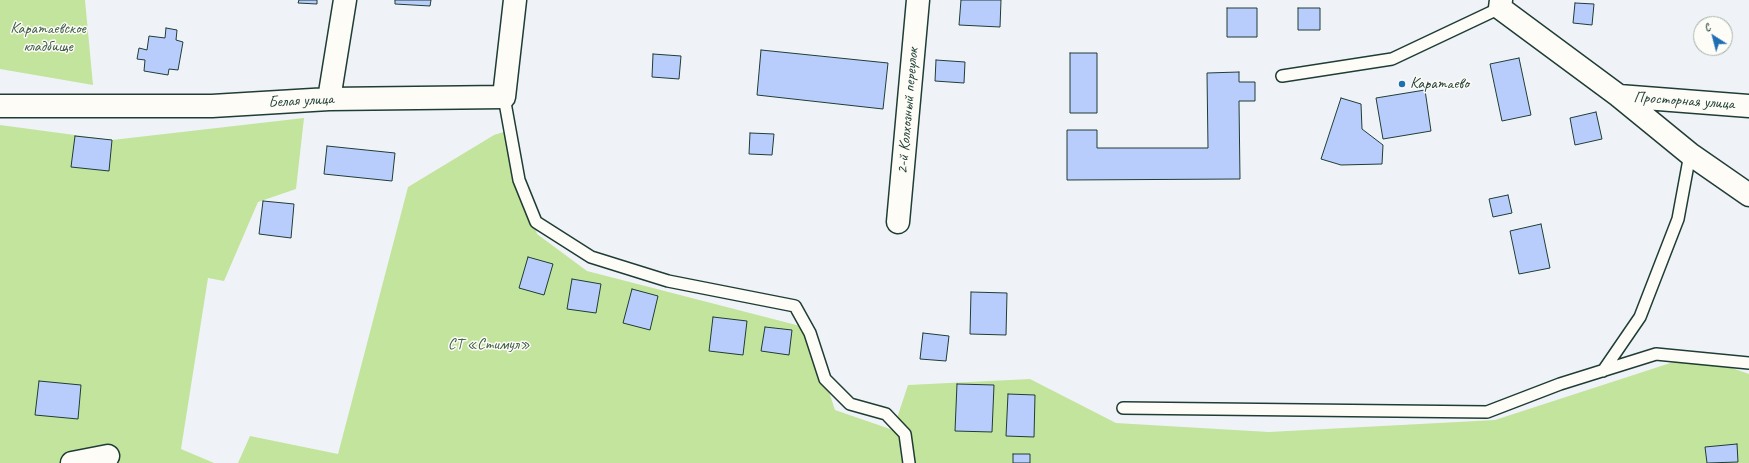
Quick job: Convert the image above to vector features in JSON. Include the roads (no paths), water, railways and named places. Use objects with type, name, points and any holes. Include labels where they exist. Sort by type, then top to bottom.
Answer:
[{"type":"street","points":[[329,99],[345,0]]},
{"type":"street","points":[[504,97],[515,0]]},
{"type":"street","name":"2-й Колхозный переулок","points":[[898,222],[918,0]]},
{"type":"street","points":[[1500,4],[1619,96],[1690,154],[1749,195]]},
{"type":"street","name":"Просторная улица","points":[[1619,96],[1749,106]]},
{"type":"street","name":"Белая улица","points":[[0,106],[212,106],[329,99],[504,97]]},
{"type":"street","points":[[72,463],[108,456]]},
{"type":"lane","points":[[1282,76],[1392,59],[1500,4]]},
{"type":"lane","points":[[504,97],[519,180],[536,222],[591,257],[668,281],[795,306],[810,332],[825,379],[850,404],[886,414],[905,434],[909,463]]},
{"type":"lane","points":[[1603,371],[1640,317],[1678,220],[1690,154]]},
{"type":"lane","points":[[1123,408],[1487,412],[1560,384],[1656,354],[1749,363]]},
{"type":"place","name":"Каратаево","points":[[1402,84]]},
{"type":"park label","name":"Каратаевское кладбище","points":[[48,38]]},
{"type":"park label","name":"СТ «Стимул»","points":[[489,345]]}]
